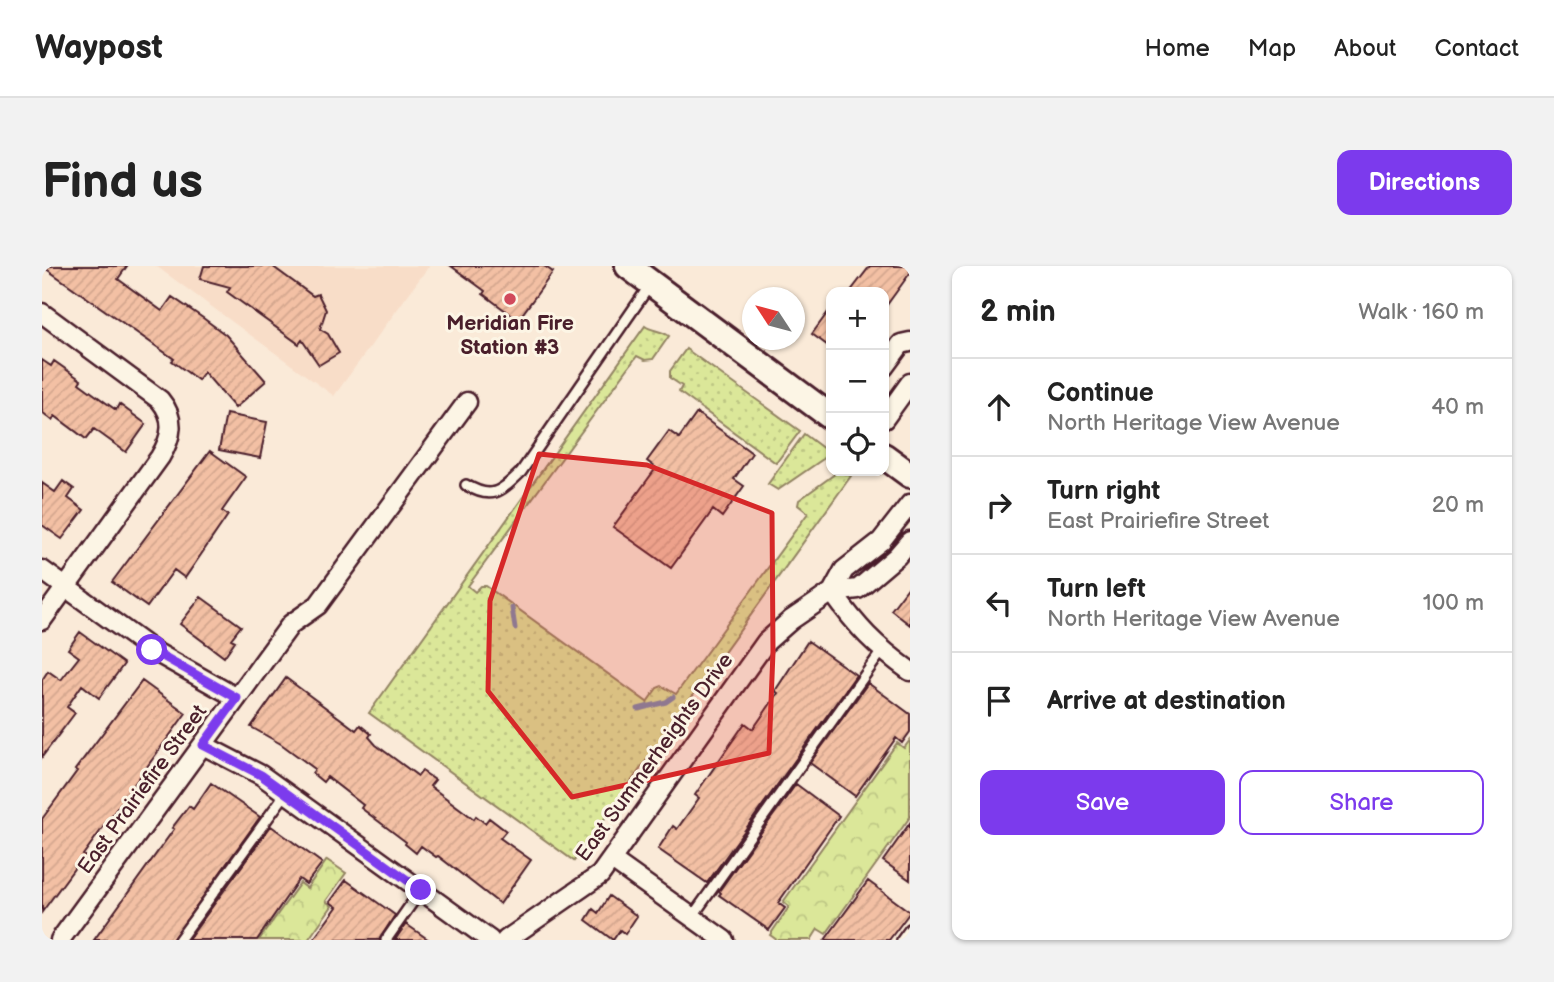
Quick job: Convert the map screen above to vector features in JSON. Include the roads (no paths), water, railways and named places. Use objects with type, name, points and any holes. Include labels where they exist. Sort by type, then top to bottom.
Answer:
[{"type":"main road","points":[[628,266],[826,413]]},
{"type":"main road","points":[[889,460],[910,475]]},
{"type":"street","points":[[42,313],[160,400],[172,422],[166,447],[160,457],[42,620]]},
{"type":"street","points":[[889,360],[901,344],[910,342]]},
{"type":"street","points":[[888,413],[910,383]]},
{"type":"street","name":"East Prairiefire Street","points":[[60,940],[291,624],[318,605],[467,402]]},
{"type":"street","name":"East Summerheights Drive","points":[[506,940],[587,886],[612,860],[766,642],[791,620],[832,592],[844,570],[881,541],[910,504]]},
{"type":"street","name":"East Summerheights Drive","points":[[832,592],[858,589],[910,541]]},
{"type":"street","points":[[42,570],[152,650],[237,698]]},
{"type":"street","points":[[832,592],[857,626],[882,651],[910,671]]},
{"type":"street","points":[[203,745],[261,775],[490,940]]},
{"type":"street","points":[[612,860],[724,940]]},
{"type":"lane","points":[[466,485],[480,494],[500,491],[522,471],[652,283]]},
{"type":"lane","points":[[692,917],[882,651]]},
{"type":"lane","points":[[179,940],[286,793]]},
{"type":"lane","points":[[386,940],[421,890]]},
{"type":"lane","points":[[902,940],[910,929]]},
{"type":"waterway","points":[[512,608],[515,628]]},
{"type":"waterway","points":[[638,709],[666,702],[673,697]]},
{"type":"place","name":"Meridian Fire Station #3","points":[[510,299]]}]
